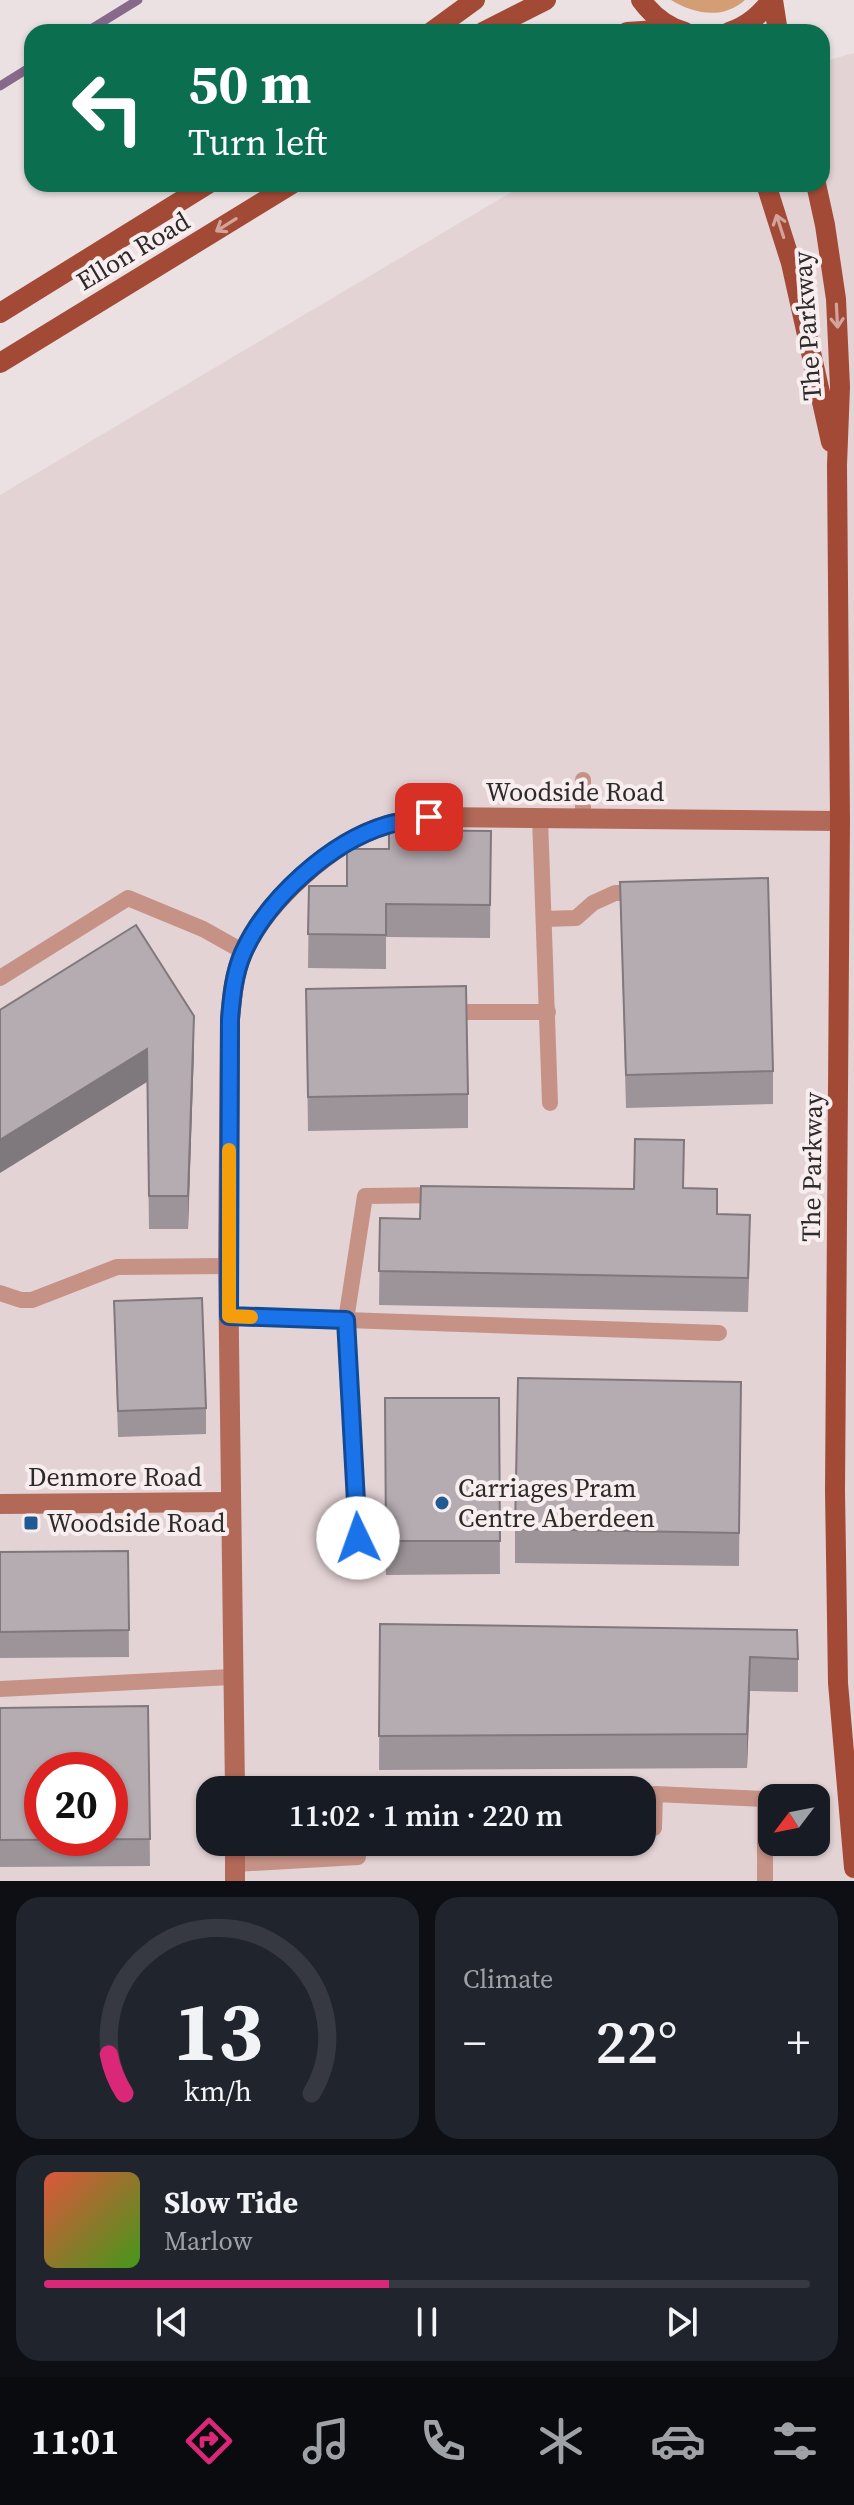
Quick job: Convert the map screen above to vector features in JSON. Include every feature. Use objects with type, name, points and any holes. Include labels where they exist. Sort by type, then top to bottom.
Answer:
[{"type":"main road","points":[[442,24],[475,0]]},
{"type":"main road","points":[[499,24],[546,0]]},
{"type":"main road","points":[[641,0],[651,14],[668,24]]},
{"type":"main road","points":[[747,24],[773,0]]},
{"type":"main road","points":[[773,0],[777,24]]},
{"type":"main road","name":"Ellon Road","points":[[0,313],[195,192]]},
{"type":"main road","name":"Ellon Road","points":[[0,363],[279,192]]},
{"type":"main road","name":"The Parkway","points":[[769,192],[791,263],[837,465]]},
{"type":"main road","name":"The Parkway","points":[[818,192],[836,299],[840,387],[837,465],[840,821],[836,1507],[838,1683],[854,1868]]},
{"type":"street","name":"Woodside Road","points":[[235,1776],[228,1266],[230,1019],[233,985],[244,952],[284,891],[314,867],[367,833],[387,825],[429,817],[840,821]]},
{"type":"street","name":"Denmore Road","points":[[0,1504],[230,1502]]},
{"type":"lane","points":[[583,780],[583,818]]},
{"type":"lane","points":[[540,818],[550,1103]]},
{"type":"lane","points":[[544,919],[576,918],[593,903],[615,893],[659,893]]},
{"type":"lane","points":[[0,978],[128,898],[203,929],[244,952]]},
{"type":"lane","points":[[422,1012],[548,1012]]},
{"type":"lane","points":[[358,1538],[346,1320],[365,1196],[457,1195]]},
{"type":"lane","points":[[0,1293],[32,1300],[117,1267],[228,1266]]},
{"type":"lane","points":[[229,1316],[719,1333]]},
{"type":"lane","points":[[0,1689],[231,1677]]},
{"type":"lane","points":[[656,1794],[765,1799],[765,1881]]},
{"type":"lane","points":[[235,1872],[358,1856]]},
{"type":"shaded area","points":[[671,0],[745,0],[727,10],[708,13],[689,9]]},
{"type":"shaded area","points":[[854,53],[854,1881],[0,1881],[0,495],[511,192],[830,192],[830,60]]},
{"type":"building","points":[[389,830],[491,831],[490,905],[386,904],[386,935],[308,934],[309,886],[347,886],[347,849],[389,849]]},
{"type":"building","points":[[768,878],[773,1071],[626,1075],[620,882]]},
{"type":"building","points":[[136,925],[194,1016],[188,1196],[149,1196],[147,1049],[0,1140],[0,1010]]},
{"type":"building","points":[[466,986],[468,1094],[308,1097],[306,989]]},
{"type":"building","points":[[635,1139],[684,1140],[683,1188],[717,1189],[717,1214],[750,1215],[748,1278],[379,1271],[380,1218],[420,1219],[421,1186],[634,1189]]},
{"type":"building","points":[[202,1298],[206,1408],[118,1411],[114,1301]]},
{"type":"building","points":[[518,1378],[741,1382],[739,1533],[515,1529]]},
{"type":"building","name":"Carriages Pram Centre Aberdeen","points":[[385,1398],[499,1398],[500,1541],[386,1541]]},
{"type":"building","points":[[128,1551],[129,1630],[0,1632],[0,1552]]},
{"type":"building","points":[[380,1624],[797,1630],[798,1659],[750,1657],[747,1734],[379,1736]]},
{"type":"building","points":[[148,1706],[150,1839],[128,1839],[128,1752],[24,1752],[24,1840],[0,1840],[0,1708]]},
{"type":"waterway","points":[[99,24],[138,0]]},
{"type":"waterway","points":[[0,86],[24,71]]},
{"type":"slow traffic","points":[[229,1150],[229,1316],[251,1317]]},
{"type":"place","name":"Carriages Pram Centre Aberdeen","points":[[442,1503]]},
{"type":"place","name":"Woodside Road","points":[[31,1523]]},
{"type":"route","points":[[358,1538],[346,1320],[229,1316],[230,1019],[233,985],[244,952],[284,891],[314,867],[367,833],[387,825],[429,817]]}]
